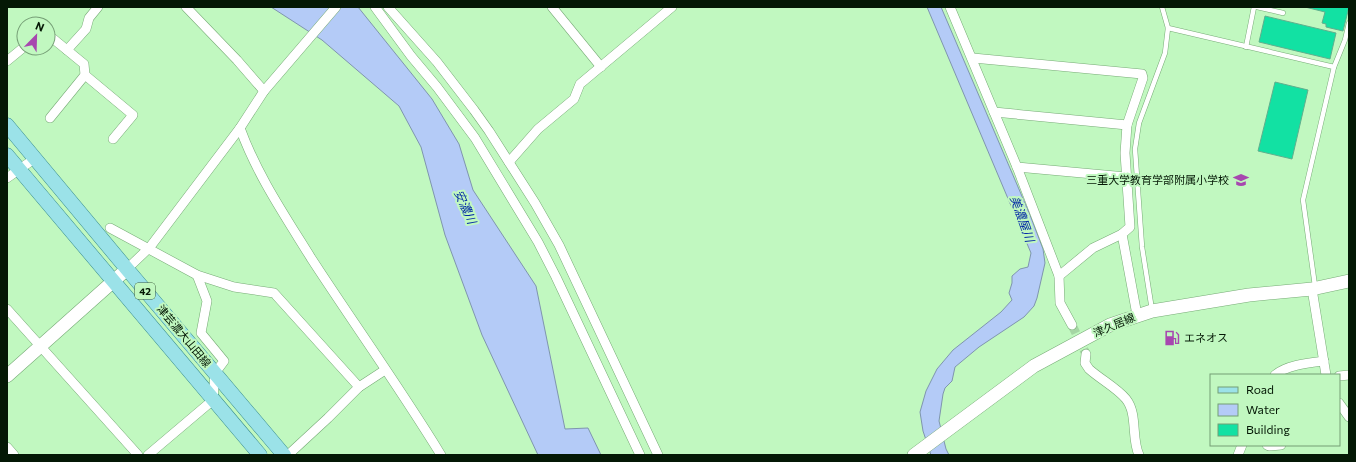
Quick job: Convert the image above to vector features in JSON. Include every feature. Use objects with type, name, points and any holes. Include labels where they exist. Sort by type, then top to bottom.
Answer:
[{"type":"main road","name":"津芸濃大山田線","points":[[7,125],[126,269],[284,455]]},
{"type":"main road","name":"津芸濃大山田線","points":[[7,155],[260,455]]},
{"type":"main road","points":[[7,376],[126,269]]},
{"type":"main road","name":"津久居線","points":[[914,455],[1034,366],[1110,325],[1152,311],[1249,295],[1314,288],[1349,281]]},
{"type":"street","points":[[67,50],[86,29],[88,18],[98,7]]},
{"type":"street","points":[[186,7],[265,89]]},
{"type":"street","points":[[126,269],[148,249],[240,128],[265,89],[336,7]]},
{"type":"street","points":[[375,7],[475,138],[538,242],[640,455]]},
{"type":"street","points":[[388,7],[442,68],[474,110],[509,162],[559,245],[658,455]]},
{"type":"street","points":[[552,7],[601,67]]},
{"type":"street","points":[[509,162],[538,129],[574,99],[580,84],[672,7]]},
{"type":"street","points":[[950,7],[1017,167],[1059,276],[1060,303],[1072,325]]},
{"type":"street","points":[[50,118],[85,75],[84,64],[56,41]]},
{"type":"street","points":[[7,61],[16,54]]},
{"type":"street","points":[[972,58],[1142,74],[1143,78],[1127,124],[1125,153],[1130,227],[1122,234],[1093,248],[1059,276]]},
{"type":"street","points":[[85,75],[133,115],[113,139]]},
{"type":"street","points":[[994,112],[1127,124]]},
{"type":"street","points":[[240,128],[248,148],[274,200],[442,455]]},
{"type":"street","points":[[7,178],[34,159]]},
{"type":"street","points":[[1017,167],[1126,177]]},
{"type":"street","points":[[110,228],[197,275],[234,287],[274,293],[359,387]]},
{"type":"street","points":[[1122,234],[1138,315]]},
{"type":"street","points":[[148,455],[213,400],[215,373],[224,361],[201,333],[207,301],[197,275]]},
{"type":"street","points":[[1314,288],[1326,374]]},
{"type":"street","points":[[7,309],[138,455]]},
{"type":"street","points":[[1086,354],[1085,363],[1090,369],[1126,399],[1133,418],[1135,441],[1139,455]]},
{"type":"street","points":[[1276,374],[1289,368],[1324,361]]},
{"type":"street","points":[[288,455],[359,387],[385,370]]},
{"type":"street","points":[[1340,404],[1349,417]]},
{"type":"street","points":[[7,447],[14,455]]},
{"type":"lane","points":[[1152,311],[1142,247],[1135,149],[1139,123],[1166,53],[1168,28],[1162,7]]},
{"type":"lane","points":[[1246,46],[1256,7],[1283,13]]},
{"type":"lane","points":[[1314,288],[1303,200],[1334,67],[1345,40],[1349,23]]},
{"type":"lane","points":[[1168,28],[1334,67]]},
{"type":"water","name":"安濃川","points":[[271,7],[358,7],[432,99],[459,144],[473,190],[536,286],[565,429],[588,428],[601,455],[538,455],[482,335],[445,235],[421,147],[399,106],[322,40]]},
{"type":"water","name":"美濃屋川","points":[[927,7],[941,7],[1030,215],[1043,249],[1045,263],[1034,306],[1024,317],[979,347],[955,367],[952,381],[945,388],[943,394],[939,421],[949,455],[931,455],[923,431],[920,412],[926,391],[937,369],[953,350],[1001,312],[1012,300],[1009,293],[1012,283],[1012,276],[1020,269],[1028,267],[1031,253]]},
{"type":"building","points":[[1305,7],[1349,7],[1343,31],[1326,27],[1326,24],[1322,23],[1325,12]]},
{"type":"building","points":[[1265,16],[1336,33],[1330,59],[1259,42]]},
{"type":"building","points":[[1275,82],[1308,90],[1292,159],[1258,151]]},
{"type":"tunnel","points":[[1072,325],[1086,354]]},
{"type":"place","name":"三重大学教育学部附属小学校","points":[[1241,180]]},
{"type":"place","name":"エネオス","points":[[1172,338]]}]
